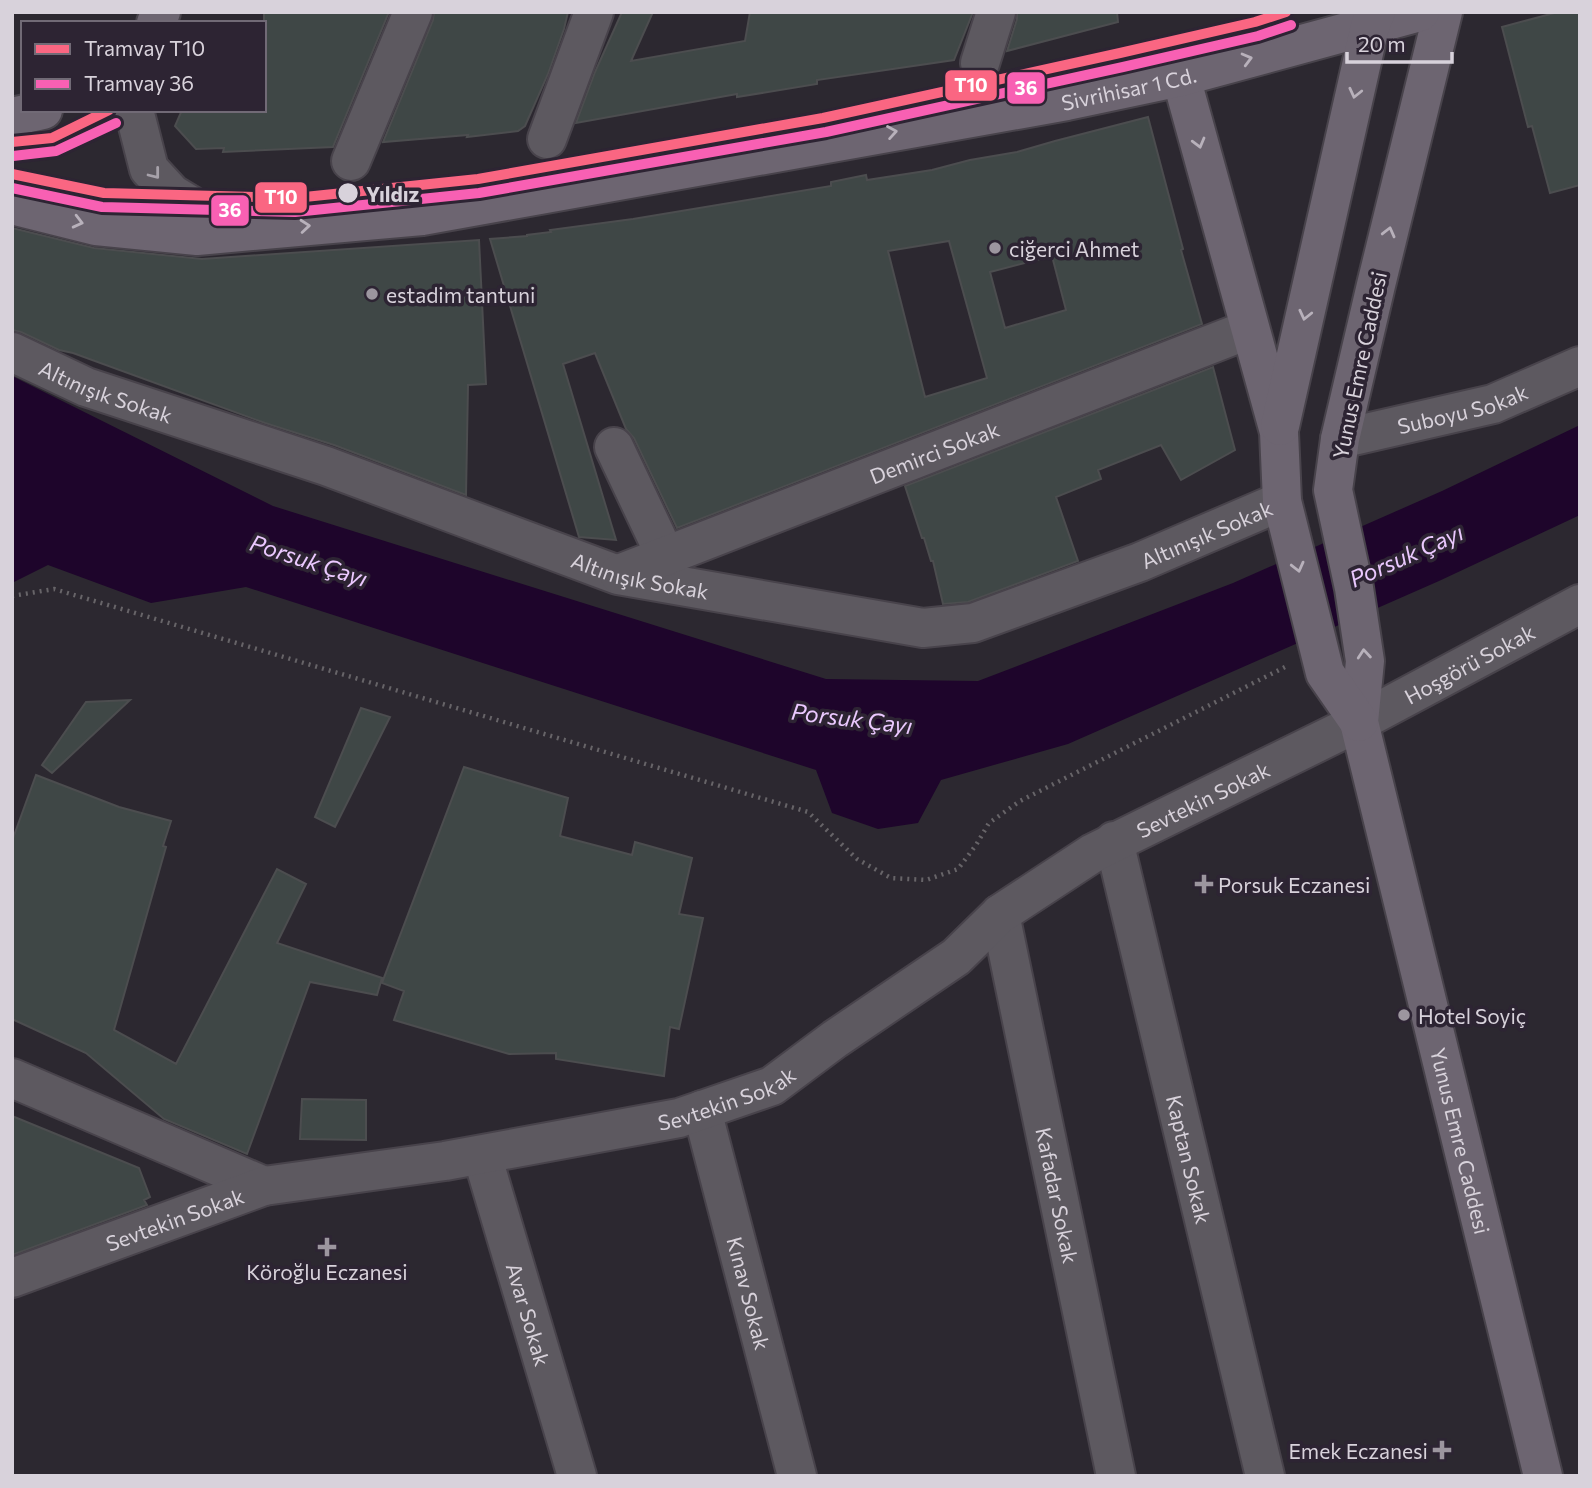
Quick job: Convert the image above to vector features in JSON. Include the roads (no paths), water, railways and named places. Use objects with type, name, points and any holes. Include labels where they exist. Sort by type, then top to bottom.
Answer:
[{"type":"main road","name":"Sivrihisar 1 Cd.","points":[[12,205],[96,226],[197,236],[422,216],[1067,101],[1181,77],[1373,19],[1420,12]]},
{"type":"main road","name":"Yunus Emre Caddesi","points":[[1443,12],[1340,439],[1333,490],[1366,661],[1359,722],[1543,1476]]},
{"type":"main road","name":"Yunus Emre Caddesi","points":[[1279,432],[1373,19]]},
{"type":"main road","name":"Yunus Emre Caddesi","points":[[1181,77],[1279,432],[1282,501],[1325,673],[1359,722]]},
{"type":"main road","points":[[12,117],[34,112]]},
{"type":"street","points":[[351,161],[413,12]]},
{"type":"street","points":[[547,139],[594,12]]},
{"type":"street","points":[[980,63],[996,12]]},
{"type":"street","points":[[135,112],[149,169],[172,194],[215,220],[258,230]]},
{"type":"street","name":"Demirci Sokak","points":[[618,575],[1250,329]]},
{"type":"street","name":"Altınışık Sokak","points":[[12,352],[86,387],[326,466],[618,575],[923,628],[973,623],[1140,562],[1282,501]]},
{"type":"street","name":"Suboyu Sokak","points":[[1340,439],[1493,404],[1580,366]]},
{"type":"street","points":[[614,447],[666,557]]},
{"type":"street","name":"Hoşgörü Sokak","points":[[1359,722],[1580,604]]},
{"type":"street","name":"Sevtekin Sokak","points":[[12,1278],[264,1186],[482,1155],[679,1118],[772,1086],[835,1039],[956,957],[1000,914],[1093,853],[1359,722]]},
{"type":"street","name":"Kaptan Sokak","points":[[1114,841],[1265,1476]]},
{"type":"street","name":"Kafadar Sokak","points":[[1000,914],[1116,1476]]},
{"type":"street","points":[[12,1078],[264,1186]]},
{"type":"street","name":"Kınav Sokak","points":[[702,1110],[797,1476]]},
{"type":"street","name":"Avar Sokak","points":[[482,1155],[577,1476]]},
{"type":"water","name":"Porsuk Çayı","points":[[12,376],[273,506],[826,679],[978,681],[1233,583],[1442,491],[1580,425],[1580,515],[1439,581],[1068,744],[941,780],[918,823],[878,829],[832,813],[816,770],[246,587],[151,603],[48,565],[12,583]]},
{"type":"tram line","name":"T10","points":[[12,174],[104,193],[295,198],[478,179],[823,118],[1120,53],[1255,22],[1286,12]]},
{"type":"tram line","name":"36","points":[[12,188],[102,207],[295,212],[479,193],[826,132],[1258,36],[1291,25]]},
{"type":"tram line","name":"T10","points":[[12,142],[52,138],[105,112]]},
{"type":"tram line","name":"36","points":[[13,156],[56,151],[116,123]]},
{"type":"place","name":"Yıldız","points":[[348,193]]},
{"type":"place","name":"ciğerci Ahmet","points":[[995,248]]},
{"type":"place","name":"estadim tantuni","points":[[372,294]]},
{"type":"place","name":"Porsuk Eczanesi","points":[[1204,884]]},
{"type":"place","name":"Hotel Soyiç","points":[[1404,1015]]},
{"type":"place","name":"Köroğlu Eczanesi","points":[[327,1247]]},
{"type":"place","name":"Emek Eczanesi","points":[[1442,1450]]}]
